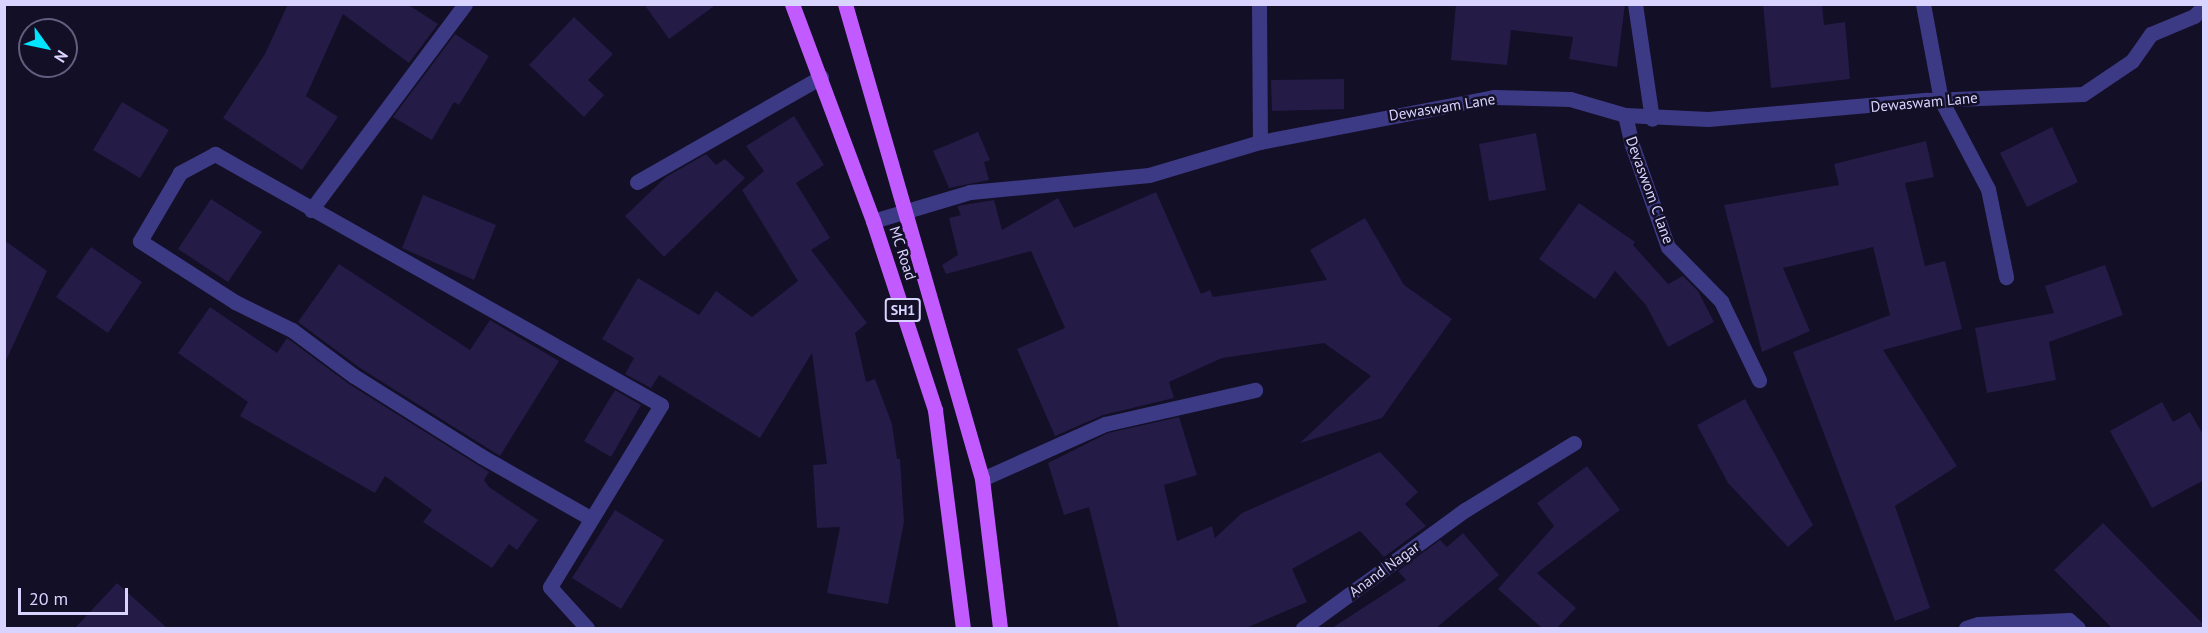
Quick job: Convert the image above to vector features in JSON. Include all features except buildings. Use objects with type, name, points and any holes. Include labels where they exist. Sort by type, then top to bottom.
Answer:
[{"type":"main road","name":"MC Road","points":[[792,4],[873,221],[935,410],[963,628]]},
{"type":"main road","name":"MC Road","points":[[845,4],[982,479],[1000,628]]},
{"type":"street","points":[[311,210],[465,4]]},
{"type":"street","points":[[1258,4],[1260,142]]},
{"type":"street","points":[[1635,4],[1652,118]]},
{"type":"street","points":[[1923,4],[1941,100],[1988,189],[2006,277]]},
{"type":"street","name":"Dewaswam Lane","points":[[873,221],[970,192],[1149,175],[1260,142],[1494,97],[1570,99],[1625,115],[1708,119],[1941,100],[2083,94],[2132,61],[2151,34],[2194,16],[2204,6]]},
{"type":"street","points":[[637,182],[821,77]]},
{"type":"street","name":"Devaswom C lane","points":[[1625,115],[1632,146],[1668,247],[1721,301],[1759,380]]},
{"type":"street","points":[[587,628],[550,587],[661,405],[215,154],[180,173],[140,241],[235,302],[292,330],[354,376],[481,456],[590,518]]},
{"type":"street","points":[[982,479],[1105,424],[1255,390]]},
{"type":"street","name":"Anand Nagar","points":[[1303,628],[1465,510],[1574,443]]},
{"type":"street","points":[[1966,628],[1978,624],[2069,620],[2078,628]]}]
